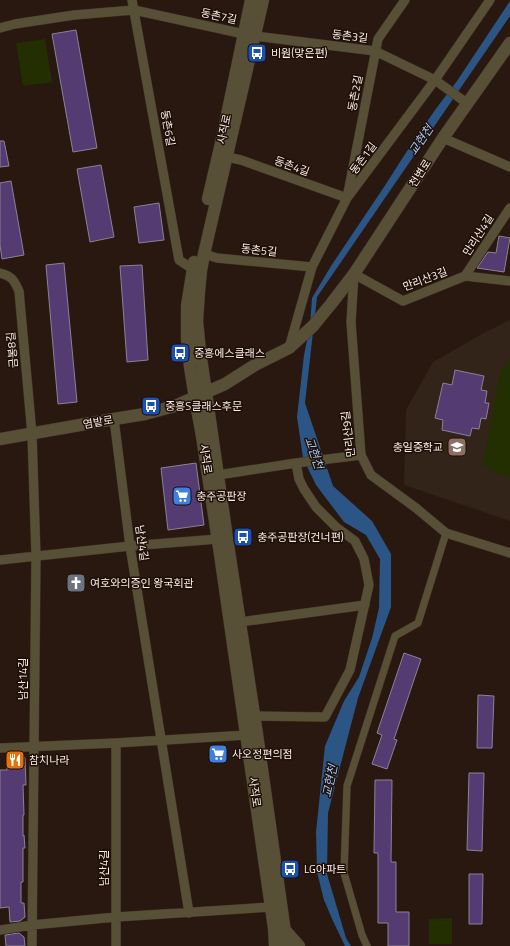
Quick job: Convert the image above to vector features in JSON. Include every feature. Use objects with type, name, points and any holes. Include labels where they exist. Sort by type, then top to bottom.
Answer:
[{"type":"street","name":"동촌6길","points":[[132,0],[179,260],[193,268]]},
{"type":"street","name":"사직로","points":[[251,0],[250,35],[227,156],[204,254],[198,291],[197,321],[206,392],[254,716],[252,734],[271,907],[287,946]]},
{"type":"street","name":"사직로","points":[[263,0],[250,35],[222,139],[193,268],[187,306],[187,339],[218,539],[252,734],[279,929],[276,946]]},
{"type":"street","name":"동촌2길","points":[[347,198],[378,40],[404,0]]},
{"type":"street","name":"동촌1길","points":[[289,348],[312,267],[347,198],[437,82],[490,0]]},
{"type":"street","name":"동촌7길","points":[[0,28],[15,24],[74,15],[134,10],[250,35]]},
{"type":"street","name":"동촌3길","points":[[250,35],[375,51],[437,82],[468,104]]},
{"type":"street","name":"천변로","points":[[289,348],[312,326],[354,274],[443,138],[510,43]]},
{"type":"street","points":[[443,138],[510,167]]},
{"type":"street","name":"동촌4길","points":[[227,156],[347,198]]},
{"type":"street","name":"만리산4길","points":[[465,276],[510,208]]},
{"type":"street","name":"동촌5길","points":[[204,254],[217,258],[312,267]]},
{"type":"street","name":"금봉8길","points":[[0,273],[8,275],[14,281],[19,291],[32,434]]},
{"type":"street","name":"만리산3길","points":[[354,274],[403,302],[465,276],[510,281]]},
{"type":"street","name":"만리산9길","points":[[354,274],[350,322],[360,455],[371,475],[416,508],[446,533],[510,553]]},
{"type":"street","points":[[206,392],[225,384],[255,365],[289,348]]},
{"type":"street","name":"염밭로","points":[[0,439],[145,414],[175,406],[206,392]]},
{"type":"street","name":"남산4길","points":[[114,419],[130,546],[189,912]]},
{"type":"street","name":"남산14길","points":[[32,434],[36,556],[32,946]]},
{"type":"street","name":"사직로","points":[[218,474],[360,455]]},
{"type":"street","points":[[254,716],[325,716],[350,670],[369,586],[364,559],[355,541],[336,527],[316,507],[299,479],[296,463]]},
{"type":"street","points":[[367,946],[362,935],[344,873],[347,786],[395,636],[418,623],[446,533]]},
{"type":"street","points":[[0,560],[130,546],[218,539]]},
{"type":"street","points":[[240,622],[365,605]]},
{"type":"street","points":[[0,748],[116,743],[252,734]]},
{"type":"street","name":"남산4길","points":[[116,743],[116,946]]},
{"type":"street","points":[[0,930],[32,925],[116,917],[271,907]]},
{"type":"street","points":[[266,946],[279,929],[299,946]]},
{"type":"shaded area","name":"충일중학교","points":[[510,320],[510,521],[404,485],[406,410],[433,362]]},
{"type":"green space","points":[[45,39],[52,82],[23,86],[16,43]]},
{"type":"green space","points":[[510,358],[510,478],[483,466],[500,372]]},
{"type":"green space","points":[[452,918],[452,944],[429,944],[429,919]]},
{"type":"water","name":"교현천","points":[[510,1],[510,16],[317,297],[305,403],[333,486],[372,521],[391,554],[391,607],[358,698],[328,813],[327,874],[346,938],[351,946],[345,946],[324,900],[317,872],[316,832],[325,746],[344,701],[359,677],[372,638],[379,608],[380,559],[366,535],[344,522],[316,485],[303,458],[297,417],[304,355],[310,326],[312,298],[331,266],[407,151],[457,81]]},
{"type":"building","points":[[76,30],[97,148],[73,152],[52,34]]},
{"type":"building","points":[[0,141],[4,141],[9,166],[0,167]]},
{"type":"building","points":[[101,165],[114,237],[90,242],[77,169]]},
{"type":"building","points":[[11,181],[24,255],[2,259],[0,245],[0,183]]},
{"type":"building","points":[[159,203],[164,240],[139,243],[134,207]]},
{"type":"building","points":[[499,236],[510,238],[504,272],[477,268],[488,252],[496,253]]},
{"type":"building","points":[[64,263],[77,402],[58,404],[46,265]]},
{"type":"building","points":[[142,265],[148,360],[127,362],[120,266]]},
{"type":"building","points":[[455,370],[484,376],[481,390],[487,391],[485,403],[489,403],[486,419],[481,418],[479,429],[472,428],[470,436],[442,430],[443,420],[435,418],[443,383],[452,385]]},
{"type":"building","name":"충주공판장","points":[[196,463],[204,525],[168,530],[161,468]]},
{"type":"building","points":[[404,653],[421,659],[394,739],[397,740],[387,769],[372,764],[382,735],[377,733]]},
{"type":"building","points":[[478,695],[494,696],[492,748],[477,748]]},
{"type":"building","points":[[21,753],[25,758],[26,785],[23,785],[23,836],[24,835],[25,848],[23,848],[23,882],[21,882],[21,903],[24,903],[25,917],[20,921],[10,922],[9,907],[0,908],[0,770],[7,770],[7,754]]},
{"type":"building","points":[[469,773],[484,773],[482,851],[467,850]]},
{"type":"building","points":[[375,780],[392,780],[391,862],[396,862],[396,912],[409,912],[409,946],[388,946],[388,923],[378,923],[378,853],[374,853]]},
{"type":"building","points":[[469,874],[483,874],[482,924],[469,924]]},
{"type":"building","points":[[19,933],[24,937],[25,946],[6,946],[5,935]]},
{"type":"place","name":"비원(맞은편)","points":[[257,53]]},
{"type":"place","name":"중흥에스클래스","points":[[180,353]]},
{"type":"place","name":"중흥S클래스후문","points":[[151,406]]},
{"type":"place","name":"충일중학교","points":[[457,447]]},
{"type":"place","name":"충주공판장","points":[[182,496]]},
{"type":"place","name":"충주공판장(건너편)","points":[[243,537]]},
{"type":"place","name":"여호와의증인 왕국회관","points":[[76,583]]},
{"type":"place","name":"사오정편의점","points":[[218,754]]},
{"type":"place","name":"참치나라","points":[[15,760]]},
{"type":"place","name":"LG아파트","points":[[290,869]]}]
